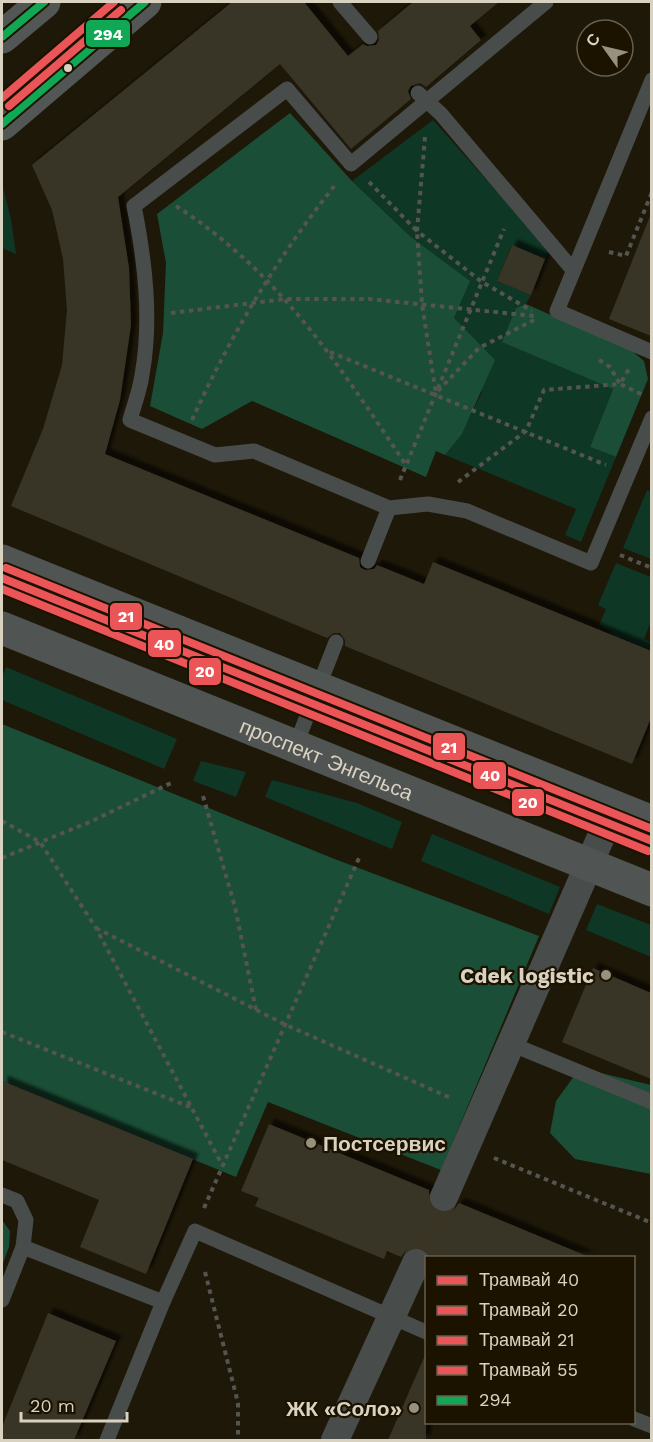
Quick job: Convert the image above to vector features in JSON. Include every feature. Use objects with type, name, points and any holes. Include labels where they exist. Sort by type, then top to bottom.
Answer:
[{"type":"main road","points":[[2,38],[44,2]]},
{"type":"main road","points":[[2,124],[145,2]]},
{"type":"main road","points":[[2,561],[651,822]]},
{"type":"main road","name":"проспект Энгельса","points":[[2,628],[651,890]]},
{"type":"street","points":[[444,1197],[614,807]]},
{"type":"street","points":[[335,1440],[416,1263]]},
{"type":"lane","points":[[340,2],[370,38]]},
{"type":"lane","points":[[546,2],[423,97],[351,164],[287,89],[134,206],[142,248],[146,316],[142,376],[130,420],[215,455],[254,451],[388,508],[428,504],[467,511],[591,563],[651,418]]},
{"type":"lane","points":[[651,80],[557,310],[651,352]]},
{"type":"lane","points":[[423,97],[573,270]]},
{"type":"lane","points":[[368,561],[388,508]]},
{"type":"lane","points":[[295,747],[336,642]]},
{"type":"lane","points":[[511,1044],[651,1102]]},
{"type":"lane","points":[[2,1195],[17,1201],[26,1220],[23,1247],[2,1300]]},
{"type":"lane","points":[[107,1440],[163,1302],[195,1231],[425,1332]]},
{"type":"lane","points":[[23,1247],[163,1302]]},
{"type":"lane","points":[[635,1420],[651,1426]]},
{"type":"path","points":[[423,97],[417,231],[422,304],[436,394]]},
{"type":"path","points":[[182,441],[217,365],[267,278],[308,218],[351,164],[417,231],[482,282],[540,316]]},
{"type":"path","points":[[153,192],[214,231],[267,278],[329,351],[406,465]]},
{"type":"path","points":[[582,245],[626,256],[651,192]]},
{"type":"path","points":[[388,508],[515,202]]},
{"type":"path","points":[[146,316],[285,299],[369,299],[540,316]]},
{"type":"path","points":[[436,394],[479,348],[540,316]]},
{"type":"path","points":[[329,351],[629,474]]},
{"type":"path","points":[[428,504],[526,431],[544,390],[620,384],[651,398]]},
{"type":"path","points":[[2,858],[92,821],[171,783]]},
{"type":"path","points":[[203,796],[235,908],[256,1010]]},
{"type":"path","points":[[2,821],[40,842],[96,928],[221,1164]]},
{"type":"path","points":[[238,1440],[238,1403],[195,1231],[221,1164],[359,858]]},
{"type":"path","points":[[96,928],[284,1024],[481,1111]]},
{"type":"path","points":[[2,1032],[190,1107]]},
{"type":"path","points":[[466,1147],[651,1223]]},
{"type":"green space","points":[[290,113],[352,181],[411,237],[470,281],[454,318],[495,360],[462,434],[445,455],[436,451],[426,477],[252,401],[202,429],[150,406],[163,333],[166,263],[157,214]]},
{"type":"green space","points":[[433,120],[549,250],[545,259],[511,246],[497,281],[531,295],[526,304],[516,309],[613,389],[590,447],[616,457],[581,542],[565,535],[576,509],[445,455],[462,433],[482,392],[454,318],[469,281],[411,237],[352,181]]},
{"type":"green space","points":[[2,184],[11,219],[16,254],[2,248]]},
{"type":"green space","points":[[526,304],[632,351],[644,361],[648,379],[616,457],[590,447],[613,389],[502,342],[516,308]]},
{"type":"green space","points":[[647,490],[651,492],[651,559],[623,548]]},
{"type":"green space","points":[[616,563],[651,577],[651,621],[644,639],[651,642],[651,650],[643,670],[602,653],[611,631],[599,625],[606,609],[598,605]]},
{"type":"green space","points":[[6,667],[177,739],[164,769],[2,700],[2,677]]},
{"type":"green space","points":[[2,724],[332,858],[539,936],[441,1170],[268,1102],[236,1177],[2,1081]]},
{"type":"green space","points":[[201,761],[246,772],[236,797],[193,781]]},
{"type":"green space","points":[[272,780],[357,803],[402,822],[392,849],[265,797]]},
{"type":"green space","points":[[432,834],[560,887],[549,914],[421,861]]},
{"type":"green space","points":[[597,904],[651,925],[651,957],[586,930]]},
{"type":"green space","points":[[580,1068],[651,1085],[651,1174],[575,1159],[550,1133],[556,1101]]},
{"type":"green space","points":[[2,1220],[10,1231],[9,1247],[2,1266]]},
{"type":"building","points":[[232,2],[304,2],[348,56],[363,44],[376,45],[379,40],[378,31],[413,2],[499,2],[470,26],[481,40],[426,87],[420,83],[411,86],[408,91],[411,99],[351,149],[280,64],[118,197],[129,268],[131,325],[120,400],[105,454],[359,558],[360,567],[365,570],[374,569],[377,565],[424,584],[433,562],[651,651],[651,718],[632,764],[345,646],[345,640],[340,633],[334,633],[327,638],[11,506],[43,429],[62,365],[67,310],[63,259],[52,210],[32,165]]},
{"type":"building","points":[[651,216],[651,336],[609,319]]},
{"type":"building","points":[[512,245],[545,259],[531,295],[497,281]]},
{"type":"building","points":[[593,968],[651,993],[651,1079],[562,1042]]},
{"type":"building","points":[[2,1081],[193,1159],[146,1274],[80,1247],[99,1200],[2,1160]]},
{"type":"building","points":[[269,1124],[429,1190],[430,1206],[438,1212],[453,1211],[459,1203],[587,1256],[430,1256],[423,1248],[415,1247],[407,1249],[401,1257],[387,1251],[384,1259],[255,1206],[259,1198],[241,1191]]},
{"type":"building","points":[[48,1313],[116,1341],[74,1440],[2,1440],[2,1427]]},
{"type":"building","points":[[425,1355],[426,1440],[388,1440]]},
{"type":"tunnel","points":[[416,1263],[444,1197]]},
{"type":"tram line","name":"40","points":[[2,98],[114,2]]},
{"type":"tram line","name":"55","points":[[9,106],[121,10]]},
{"type":"tram line","name":"21","points":[[6,568],[652,829]]},
{"type":"tram line","name":"40","points":[[2,578],[652,841]]},
{"type":"tram line","name":"20","points":[[2,589],[648,851]]},
{"type":"transit line","name":"294","points":[[2,37],[44,2]]},
{"type":"transit line","name":"294","points":[[2,124],[145,2]]},
{"type":"place","name":"Cdek logistic","points":[[606,975]]},
{"type":"place","name":"Постсервис","points":[[311,1143]]},
{"type":"place","name":"ЖК «Соло»","points":[[414,1408]]}]
